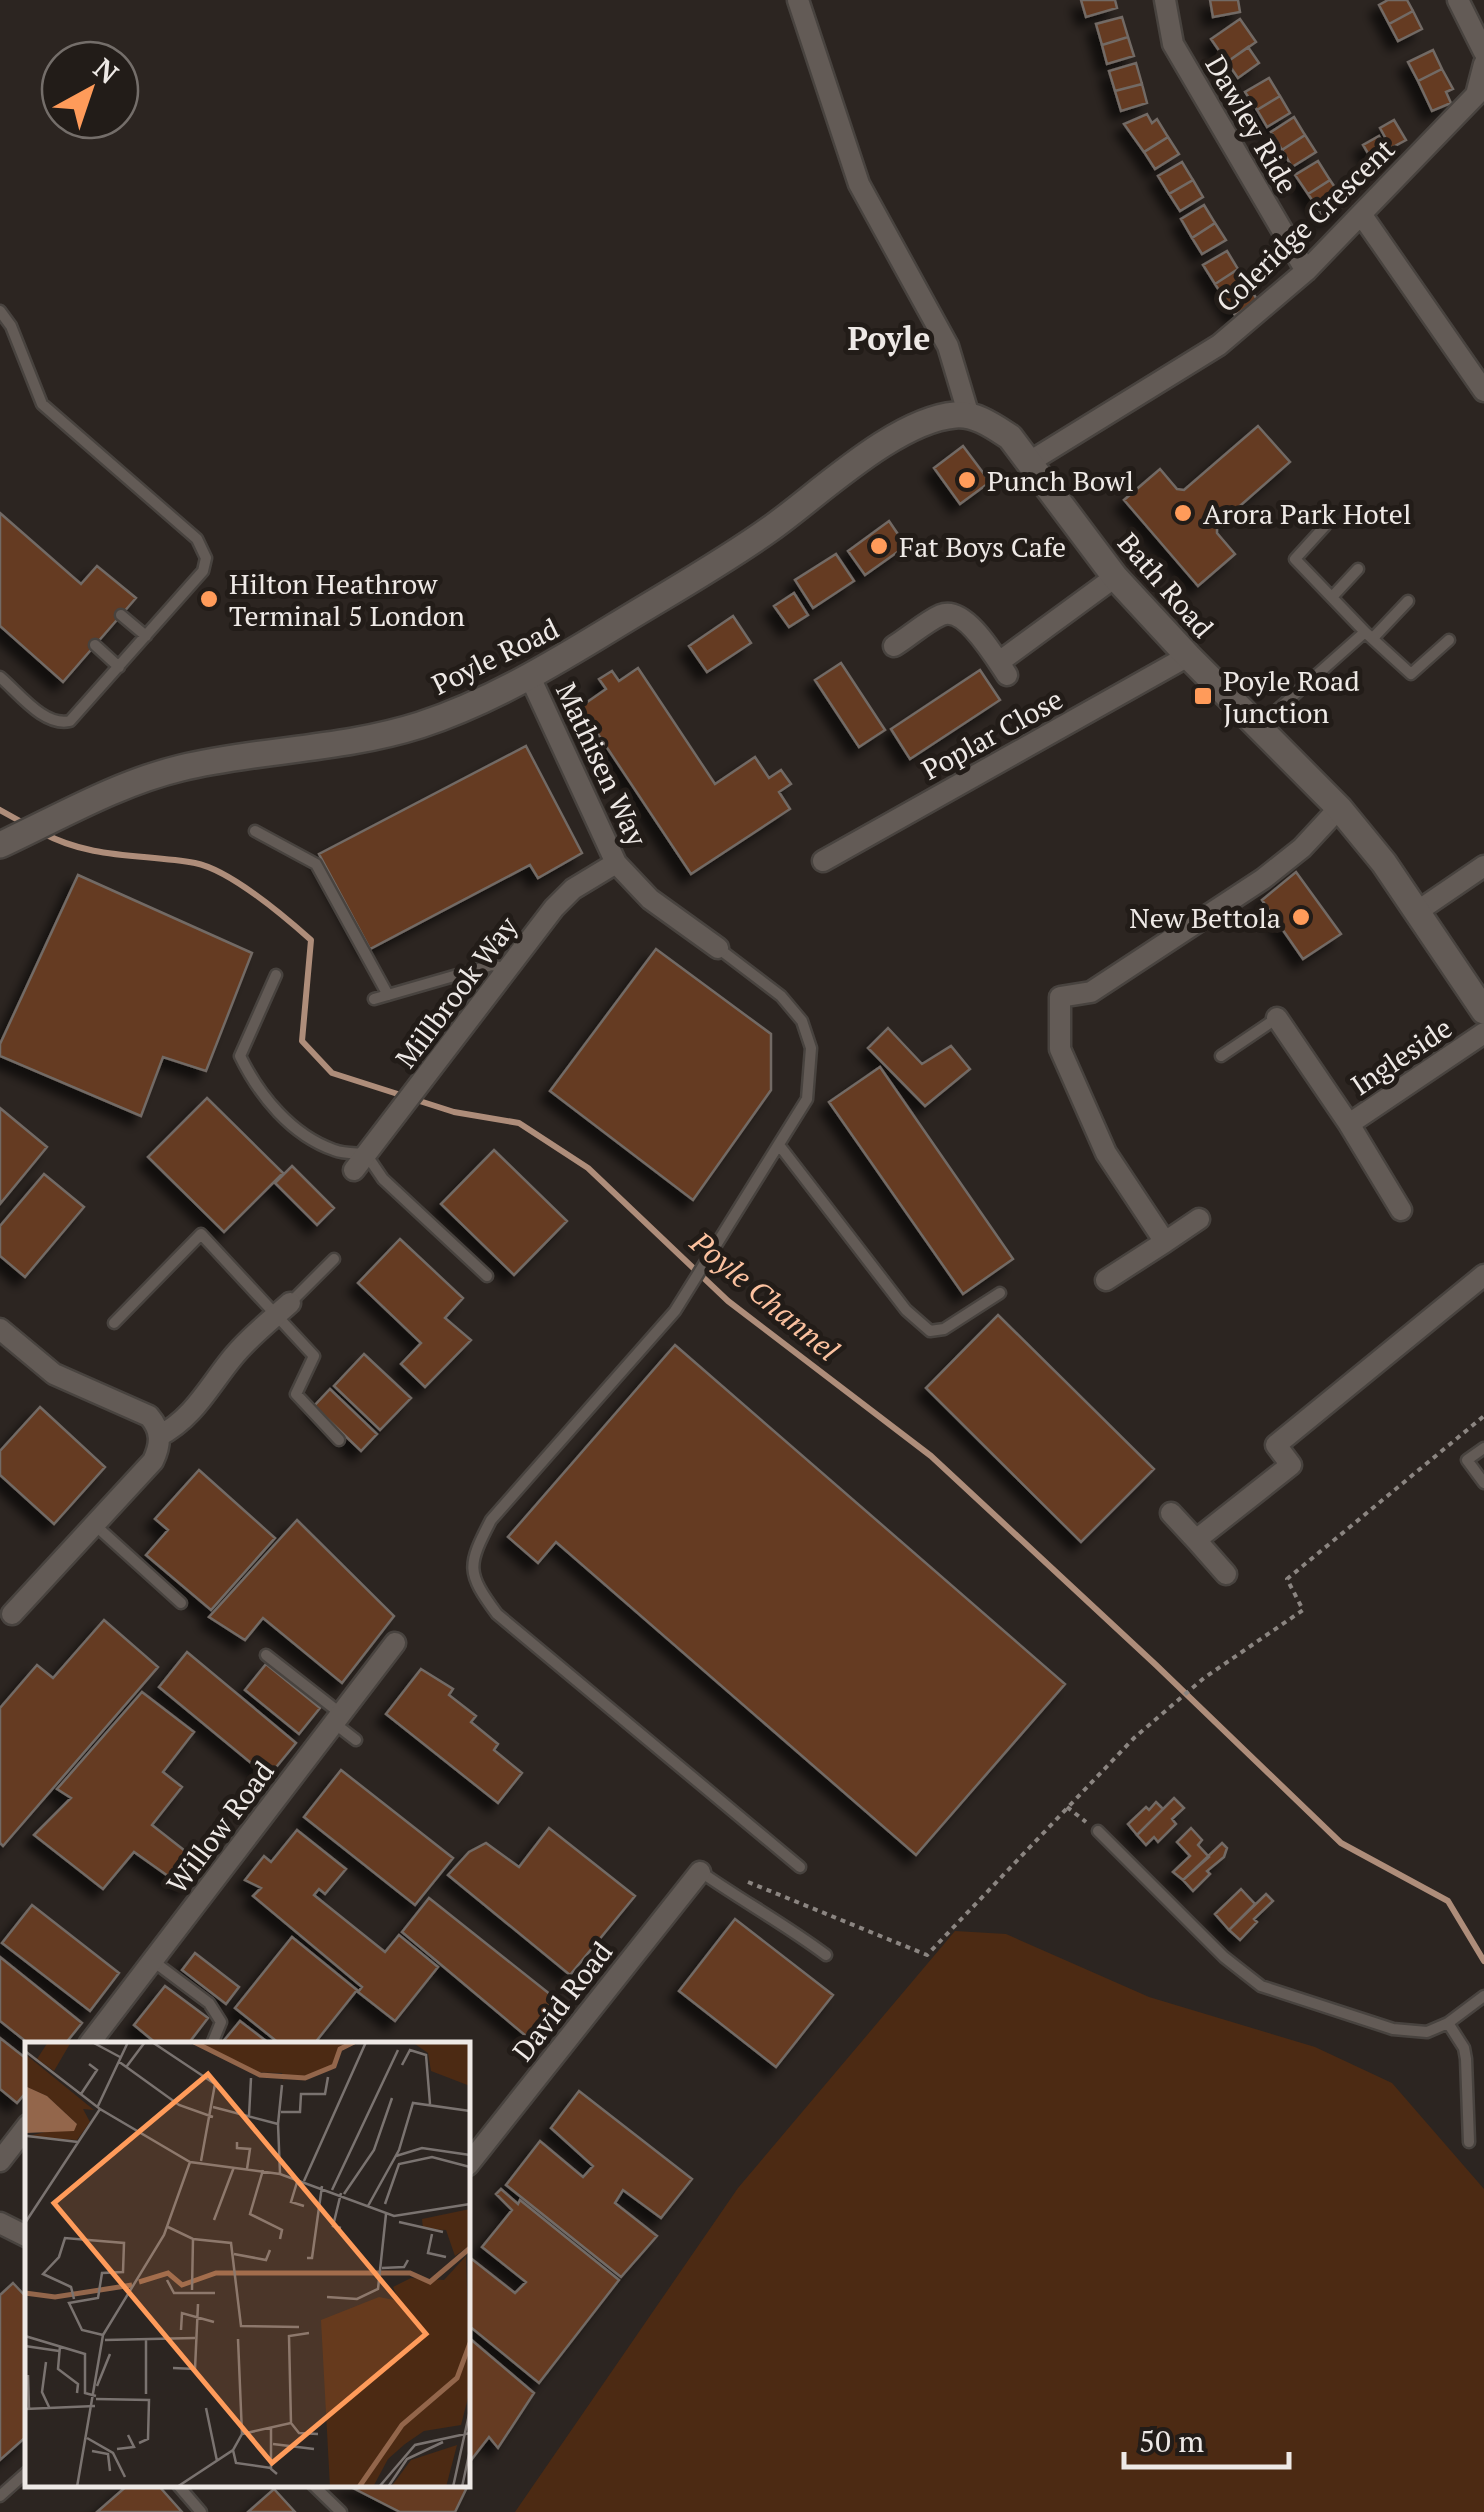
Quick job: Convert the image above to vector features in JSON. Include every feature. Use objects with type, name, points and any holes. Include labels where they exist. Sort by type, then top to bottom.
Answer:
[{"type":"street","points":[[798,0],[859,184],[948,346],[969,416]]},
{"type":"street","name":"Dawley Ride","points":[[1165,0],[1173,44],[1306,270]]},
{"type":"street","points":[[1458,0],[1484,52]]},
{"type":"street","name":"Coleridge Crescent","points":[[1031,462],[1219,345],[1306,270],[1476,95],[1484,64]]},
{"type":"street","points":[[1361,214],[1484,391]]},
{"type":"street","name":"Poyle Road","points":[[0,845],[92,801],[180,768],[369,738],[472,705],[530,677],[767,532],[884,444],[918,424],[954,415],[969,416]]},
{"type":"street","name":"Bath Road","points":[[969,416],[1010,437],[1116,577],[1188,656],[1339,808],[1418,911],[1484,1010]]},
{"type":"street","points":[[894,646],[943,614],[954,614],[966,620],[1003,668],[1116,577]]},
{"type":"street","name":"Poplar Close","points":[[823,860],[1188,656]]},
{"type":"street","name":"Mathisen Way","points":[[530,677],[616,863],[650,899],[718,948]]},
{"type":"street","points":[[1165,1242],[1106,1152],[1060,1049],[1060,998],[1091,992],[1262,880],[1302,848],[1339,808]]},
{"type":"street","name":"Millbrook Way","points":[[360,1162],[554,908],[573,889],[616,863]]},
{"type":"street","points":[[1418,911],[1484,866]]},
{"type":"street","name":"Ingleside","points":[[1277,1018],[1401,1210]]},
{"type":"street","name":"Ingleside","points":[[1349,1124],[1484,1034]]},
{"type":"street","points":[[1106,1280],[1199,1220]]},
{"type":"street","points":[[1196,1540],[1291,1464],[1276,1446],[1280,1430],[1481,1283]]},
{"type":"street","points":[[159,1436],[175,1428],[203,1400],[236,1352],[284,1308]]},
{"type":"street","points":[[0,1329],[54,1374],[148,1416],[156,1424],[160,1446],[153,1461],[94,1524],[6,1608]]},
{"type":"street","points":[[1171,1513],[1226,1574]]},
{"type":"street","name":"Willow Road","points":[[91,2042],[395,1643]]},
{"type":"street","name":"David Road","points":[[470,2162],[700,1872]]},
{"type":"street","points":[[0,2162],[25,2129]]},
{"type":"street","points":[[0,2223],[25,2236]]},
{"type":"lane","points":[[0,311],[11,326],[42,404],[198,540],[206,558],[204,571],[70,721],[60,724],[48,719],[0,677]]},
{"type":"lane","points":[[1325,526],[1295,559],[1411,674],[1449,640]]},
{"type":"lane","points":[[1332,597],[1358,569]]},
{"type":"lane","points":[[1258,728],[1408,601]]},
{"type":"lane","points":[[122,615],[146,636]]},
{"type":"lane","points":[[95,646],[119,667]]},
{"type":"lane","points":[[255,831],[316,864],[388,995]]},
{"type":"lane","points":[[718,948],[781,996],[802,1021],[812,1048],[807,1100],[674,1310],[491,1520],[473,1556],[476,1585],[498,1614],[800,1866]]},
{"type":"lane","points":[[374,999],[492,965],[507,970]]},
{"type":"lane","points":[[276,975],[240,1056],[254,1084],[277,1113],[383,1180],[487,1276]]},
{"type":"lane","points":[[1221,1056],[1277,1018]]},
{"type":"lane","points":[[779,1145],[906,1310],[930,1331],[944,1329],[1000,1292]]},
{"type":"lane","points":[[114,1324],[201,1234],[284,1308],[314,1356],[296,1394],[340,1440]]},
{"type":"lane","points":[[284,1308],[334,1259]]},
{"type":"lane","points":[[1484,1448],[1468,1460],[1484,1483]]},
{"type":"lane","points":[[94,1524],[181,1603]]},
{"type":"lane","points":[[266,1655],[356,1740]]},
{"type":"lane","points":[[1098,1830],[1224,1957],[1261,1986],[1392,2029],[1427,2032],[1448,2023],[1484,1996]]},
{"type":"lane","points":[[700,1872],[781,1921],[826,1955]]},
{"type":"lane","points":[[153,1961],[209,2003],[221,2022],[213,2042]]},
{"type":"lane","points":[[1448,2023],[1464,2048],[1468,2142]]},
{"type":"lane","points":[[0,2496],[25,2474]]},
{"type":"lane","points":[[180,2487],[201,2512]]},
{"type":"lane","points":[[315,2487],[341,2512]]},
{"type":"path","points":[[700,1872],[718,1870],[927,1954],[1134,1738],[1204,1678],[1303,1610],[1286,1580],[1484,1416]]},
{"type":"path","points":[[1067,1807],[1098,1830]]},
{"type":"shaded area","points":[[955,1931],[1006,1934],[1149,1997],[1315,2047],[1392,2083],[1484,2189],[1484,2512],[515,2512],[738,2188]]},
{"type":"building","points":[[1081,0],[1115,0],[1117,8],[1086,17]]},
{"type":"building","points":[[1210,0],[1238,0],[1240,12],[1213,17]]},
{"type":"building","points":[[1388,0],[1407,0],[1413,11],[1389,24],[1379,5]]},
{"type":"building","points":[[1413,11],[1422,29],[1398,41],[1389,24]]},
{"type":"building","points":[[1122,17],[1128,37],[1102,45],[1096,24]]},
{"type":"building","points":[[1240,19],[1256,42],[1227,62],[1211,39]]},
{"type":"building","points":[[1128,37],[1134,56],[1107,64],[1102,45]]},
{"type":"building","points":[[1248,47],[1259,63],[1238,78],[1227,62]]},
{"type":"building","points":[[1433,50],[1442,69],[1418,81],[1408,62]]},
{"type":"building","points":[[1136,63],[1142,84],[1115,91],[1109,71]]},
{"type":"building","points":[[1442,69],[1453,89],[1446,92],[1451,103],[1432,111],[1418,81]]},
{"type":"building","points":[[1269,78],[1280,96],[1257,110],[1245,92]]},
{"type":"building","points":[[1142,84],[1147,103],[1121,111],[1115,91]]},
{"type":"building","points":[[1280,96],[1290,113],[1267,127],[1257,110]]},
{"type":"building","points":[[1147,114],[1152,123],[1157,119],[1168,137],[1144,152],[1124,124]]},
{"type":"building","points":[[1294,117],[1305,135],[1282,150],[1271,132]]},
{"type":"building","points":[[1394,120],[1406,140],[1391,148],[1380,128]]},
{"type":"building","points":[[1305,135],[1316,152],[1292,167],[1282,150]]},
{"type":"building","points":[[1379,136],[1387,151],[1372,160],[1363,145]]},
{"type":"building","points":[[1168,137],[1179,154],[1155,169],[1144,152]]},
{"type":"building","points":[[1318,161],[1330,180],[1308,194],[1295,175]]},
{"type":"building","points":[[1182,162],[1193,180],[1169,194],[1158,176]]},
{"type":"building","points":[[1193,180],[1203,197],[1180,211],[1169,194]]},
{"type":"building","points":[[1330,180],[1346,204],[1325,219],[1308,194]]},
{"type":"building","points":[[1204,205],[1215,223],[1192,238],[1181,219]]},
{"type":"building","points":[[1215,223],[1226,240],[1202,254],[1192,238]]},
{"type":"building","points":[[1227,251],[1238,269],[1215,284],[1203,265]]},
{"type":"building","points":[[1238,269],[1258,301],[1235,315],[1215,284]]},
{"type":"building","name":"Arora Park Hotel","points":[[1258,426],[1290,462],[1217,526],[1217,533],[1235,554],[1198,586],[1124,500],[1160,469],[1177,489],[1184,490]]},
{"type":"building","points":[[963,446],[990,482],[960,504],[934,468]]},
{"type":"building","points":[[0,513],[81,584],[97,566],[136,598],[63,682],[0,626]]},
{"type":"building","points":[[889,521],[906,546],[865,575],[848,551]]},
{"type":"building","points":[[836,554],[854,581],[813,608],[795,580]]},
{"type":"building","points":[[794,593],[808,615],[789,627],[774,606]]},
{"type":"building","points":[[733,616],[751,643],[707,672],[689,646]]},
{"type":"building","points":[[841,663],[885,730],[859,747],[815,680]]},
{"type":"building","points":[[638,668],[715,784],[755,757],[769,778],[781,770],[791,784],[779,792],[790,809],[691,874],[580,707],[606,689],[599,679],[612,671],[619,681]]},
{"type":"building","points":[[980,670],[1000,700],[910,759],[891,729]]},
{"type":"building","points":[[526,746],[582,853],[538,878],[530,865],[370,949],[319,854]]},
{"type":"building","name":"New Bettola","points":[[1296,872],[1341,934],[1303,959],[1262,900]]},
{"type":"building","points":[[78,875],[252,953],[206,1071],[163,1057],[141,1116],[0,1056],[0,1044]]},
{"type":"building","points":[[656,949],[771,1034],[771,1090],[693,1200],[550,1091]]},
{"type":"building","points":[[888,1028],[922,1064],[951,1046],[970,1069],[925,1106],[868,1048]]},
{"type":"building","points":[[880,1067],[1013,1259],[963,1294],[829,1102]]},
{"type":"building","points":[[207,1098],[283,1173],[224,1232],[148,1157]]},
{"type":"building","points":[[0,1108],[47,1147],[0,1204]]},
{"type":"building","points":[[494,1150],[567,1221],[514,1275],[441,1204]]},
{"type":"building","points":[[292,1166],[334,1208],[317,1225],[275,1183]]},
{"type":"building","points":[[44,1174],[84,1207],[25,1277],[0,1256],[0,1226]]},
{"type":"building","points":[[400,1239],[463,1298],[445,1318],[471,1340],[425,1387],[401,1364],[421,1343],[358,1283]]},
{"type":"building","points":[[998,1315],[1154,1469],[1081,1542],[926,1388]]},
{"type":"building","points":[[675,1345],[1065,1684],[916,1855],[556,1542],[538,1563],[508,1537]]},
{"type":"building","points":[[364,1354],[411,1398],[380,1430],[334,1386]]},
{"type":"building","points":[[330,1389],[377,1434],[361,1451],[314,1406]]},
{"type":"building","points":[[40,1407],[105,1467],[54,1524],[0,1475],[0,1451]]},
{"type":"building","points":[[199,1470],[275,1538],[211,1610],[146,1555],[168,1530],[155,1519]]},
{"type":"building","points":[[297,1520],[394,1616],[342,1683],[263,1618],[245,1640],[209,1617]]},
{"type":"building","points":[[104,1620],[158,1667],[3,1846],[0,1708],[37,1665],[53,1678]]},
{"type":"building","points":[[187,1652],[296,1743],[268,1777],[159,1687]]},
{"type":"building","points":[[266,1664],[320,1708],[299,1734],[245,1690]]},
{"type":"building","points":[[421,1669],[453,1689],[449,1695],[476,1716],[471,1722],[498,1744],[494,1750],[522,1773],[498,1803],[386,1714]]},
{"type":"building","points":[[142,1692],[194,1732],[163,1772],[182,1787],[152,1825],[203,1865],[185,1888],[134,1852],[103,1889],[34,1835],[71,1798],[57,1789]]},
{"type":"building","points":[[341,1770],[453,1858],[415,1905],[304,1817]]},
{"type":"building","points":[[1174,1798],[1184,1808],[1172,1819],[1176,1824],[1158,1842],[1154,1837],[1146,1845],[1137,1835]]},
{"type":"building","points":[[1156,1802],[1163,1809],[1137,1835],[1128,1824]]},
{"type":"building","points":[[549,1828],[635,1896],[570,1975],[448,1875],[469,1852],[486,1843],[519,1867]]},
{"type":"building","points":[[1191,1828],[1202,1840],[1198,1845],[1209,1857],[1183,1880],[1173,1872],[1190,1856],[1177,1842]]},
{"type":"building","points":[[297,1830],[346,1869],[325,1894],[319,1889],[314,1895],[385,1952],[399,1935],[438,1967],[395,2021],[358,1992],[362,1987],[253,1896],[261,1888],[245,1880],[264,1856],[271,1862]]},
{"type":"building","points":[[1222,1843],[1227,1848],[1224,1857],[1207,1871],[1210,1874],[1193,1891],[1183,1880]]},
{"type":"building","points":[[1241,1889],[1255,1904],[1229,1930],[1215,1914]]},
{"type":"building","points":[[1266,1894],[1273,1901],[1240,1940],[1229,1930]]},
{"type":"building","points":[[429,1898],[556,1999],[526,2036],[402,1932]]},
{"type":"building","points":[[32,1905],[119,1973],[90,2011],[2,1943]]},
{"type":"building","points":[[735,1919],[833,1995],[776,2067],[679,1991]]},
{"type":"building","points":[[292,1937],[357,1990],[316,2042],[278,2042],[235,2008]]},
{"type":"building","points":[[195,1953],[239,1987],[226,2004],[182,1970]]},
{"type":"building","points":[[0,1957],[82,2023],[67,2042],[26,2042],[0,2021]]},
{"type":"building","points":[[165,1986],[208,2018],[190,2042],[155,2042],[134,2025]]},
{"type":"building","points":[[240,2021],[267,2042],[223,2042]]},
{"type":"building","points":[[0,2038],[25,2058],[25,2094],[17,2103],[0,2089]]},
{"type":"building","points":[[579,2091],[692,2179],[661,2218],[623,2190],[615,2203],[657,2236],[621,2277],[506,2185],[540,2141],[583,2177],[593,2166],[551,2128]]},
{"type":"building","points":[[501,2189],[518,2204],[520,2200],[619,2280],[539,2383],[470,2327],[470,2258],[515,2293],[526,2282],[482,2247],[512,2210],[496,2194]]},
{"type":"building","points":[[13,2283],[25,2296],[25,2438],[0,2460],[0,2295]]},
{"type":"building","points":[[470,2339],[534,2393],[498,2448],[489,2437],[470,2461]]},
{"type":"building","points":[[126,2487],[160,2487],[182,2512],[97,2512]]},
{"type":"building","points":[[351,2487],[467,2487],[455,2512],[400,2512]]},
{"type":"building","points":[[274,2489],[295,2512],[248,2512]]},
{"type":"waterway","name":"Poyle Channel","points":[[0,810],[27,825]]},
{"type":"waterway","name":"Poyle Channel","points":[[43,833],[98,852],[209,867],[272,907],[311,940],[302,1041],[332,1073],[454,1112],[519,1123],[588,1168],[728,1301],[931,1456],[1341,1843],[1448,1901],[1484,1961]]},
{"type":"place","name":"Punch Bowl","points":[[967,480]]},
{"type":"place","name":"Arora Park Hotel","points":[[1183,513]]},
{"type":"place","name":"Fat Boys Cafe","points":[[879,546]]},
{"type":"place","name":"Hilton Heathrow Terminal 5 London","points":[[209,599]]},
{"type":"place","name":"Poyle Road Junction","points":[[1203,696]]},
{"type":"place","name":"New Bettola","points":[[1301,917]]},
{"type":"district","name":"Poyle","points":[[889,338]]}]
